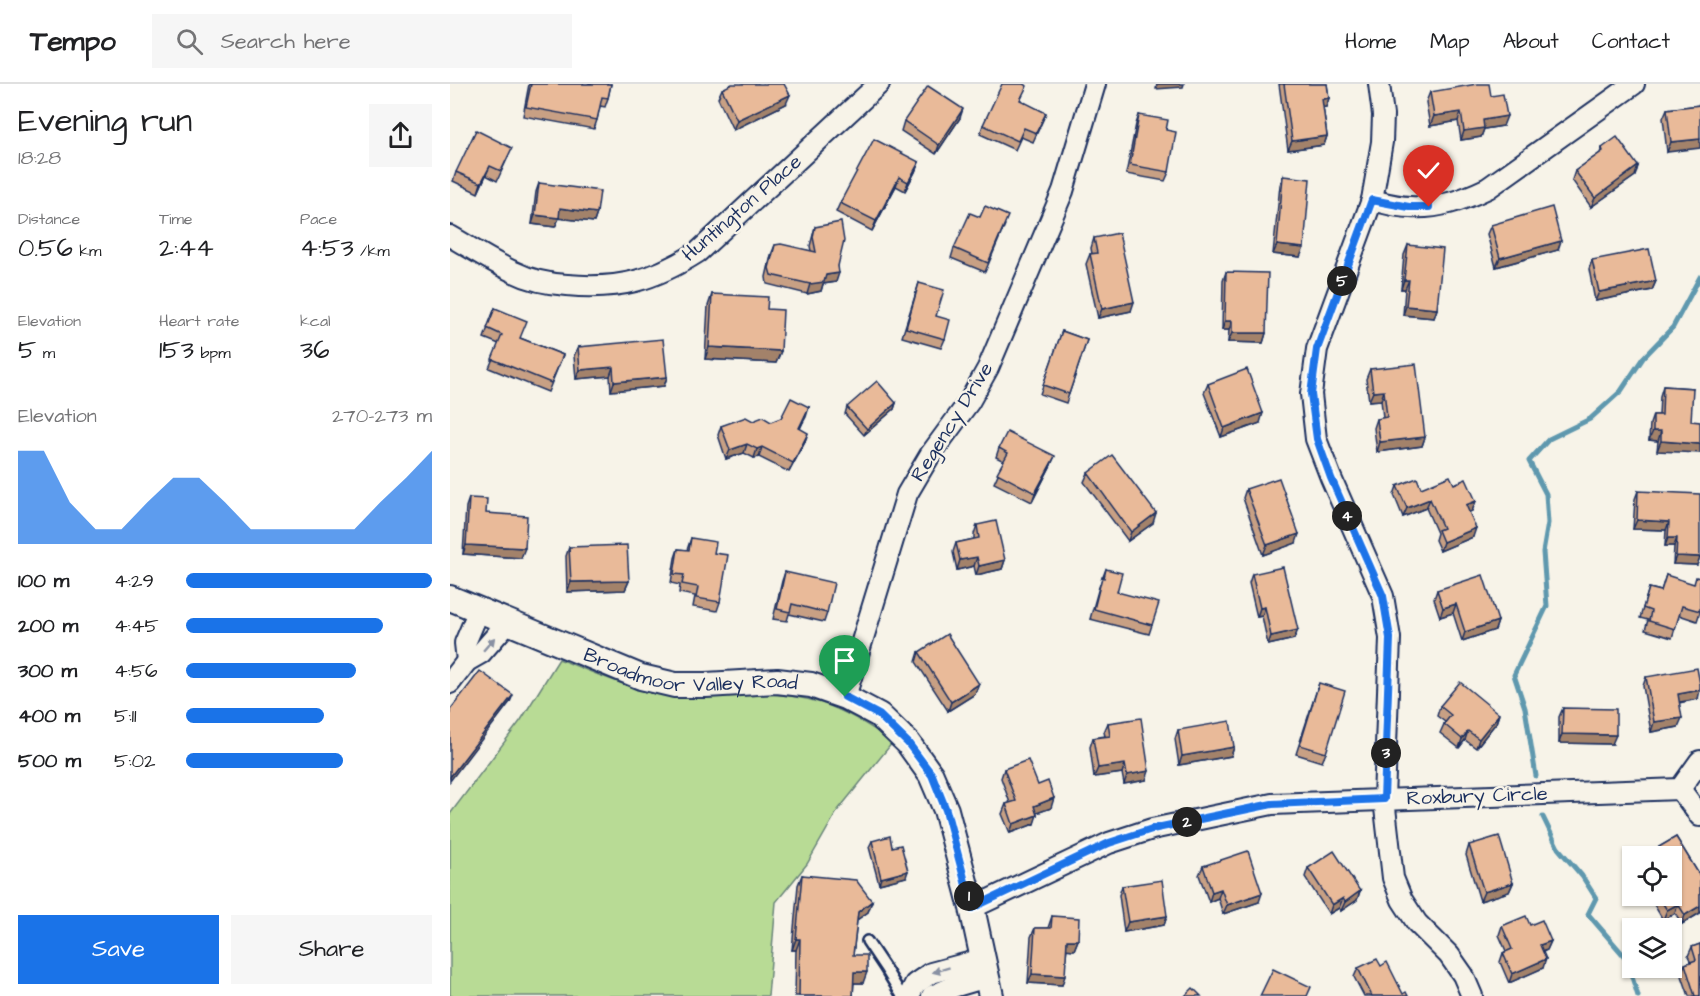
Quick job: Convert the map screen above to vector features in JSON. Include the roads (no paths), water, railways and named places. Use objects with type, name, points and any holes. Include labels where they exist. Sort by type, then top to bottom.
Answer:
[{"type":"street","name":"Huntington Place","points":[[450,236],[516,273],[552,284],[586,287],[619,285],[651,277],[675,267],[698,252],[879,84]]},
{"type":"street","name":"Regency Drive","points":[[845,697],[907,494],[930,455],[969,402],[988,368],[1063,191],[1095,84]]},
{"type":"street","points":[[1379,84],[1383,115],[1382,142],[1372,200],[1317,349],[1311,394],[1317,439],[1331,478],[1383,596],[1390,638],[1384,799],[1393,878],[1402,900],[1418,923],[1449,955],[1463,975],[1472,996]]},
{"type":"street","points":[[1372,200],[1409,207],[1439,205],[1467,198],[1488,188],[1634,84]]},
{"type":"street","name":"Broadmoor Valley Road","points":[[450,598],[641,677],[675,685],[777,681],[811,686],[845,697],[879,715],[908,743],[932,775],[946,810],[972,908],[987,977]]},
{"type":"street","points":[[450,683],[479,610]]},
{"type":"street","points":[[459,657],[481,653],[508,622]]},
{"type":"street","points":[[1700,761],[1680,789],[1700,816]]},
{"type":"street","name":"Roxbury Circle","points":[[972,908],[1109,843],[1152,829],[1272,804],[1680,789]]},
{"type":"street","points":[[909,996],[915,984],[931,974],[987,977]]},
{"type":"street","points":[[932,996],[987,977]]},
{"type":"lane","points":[[867,941],[902,996]]},
{"type":"waterway","points":[[1536,776],[1525,708],[1514,675],[1547,606],[1543,552],[1548,523],[1546,494],[1529,461],[1549,439],[1590,419],[1621,391],[1643,358],[1673,327],[1700,277]]},
{"type":"waterway","points":[[1543,817],[1558,848],[1582,876],[1596,898],[1588,914],[1626,958],[1638,996]]}]
